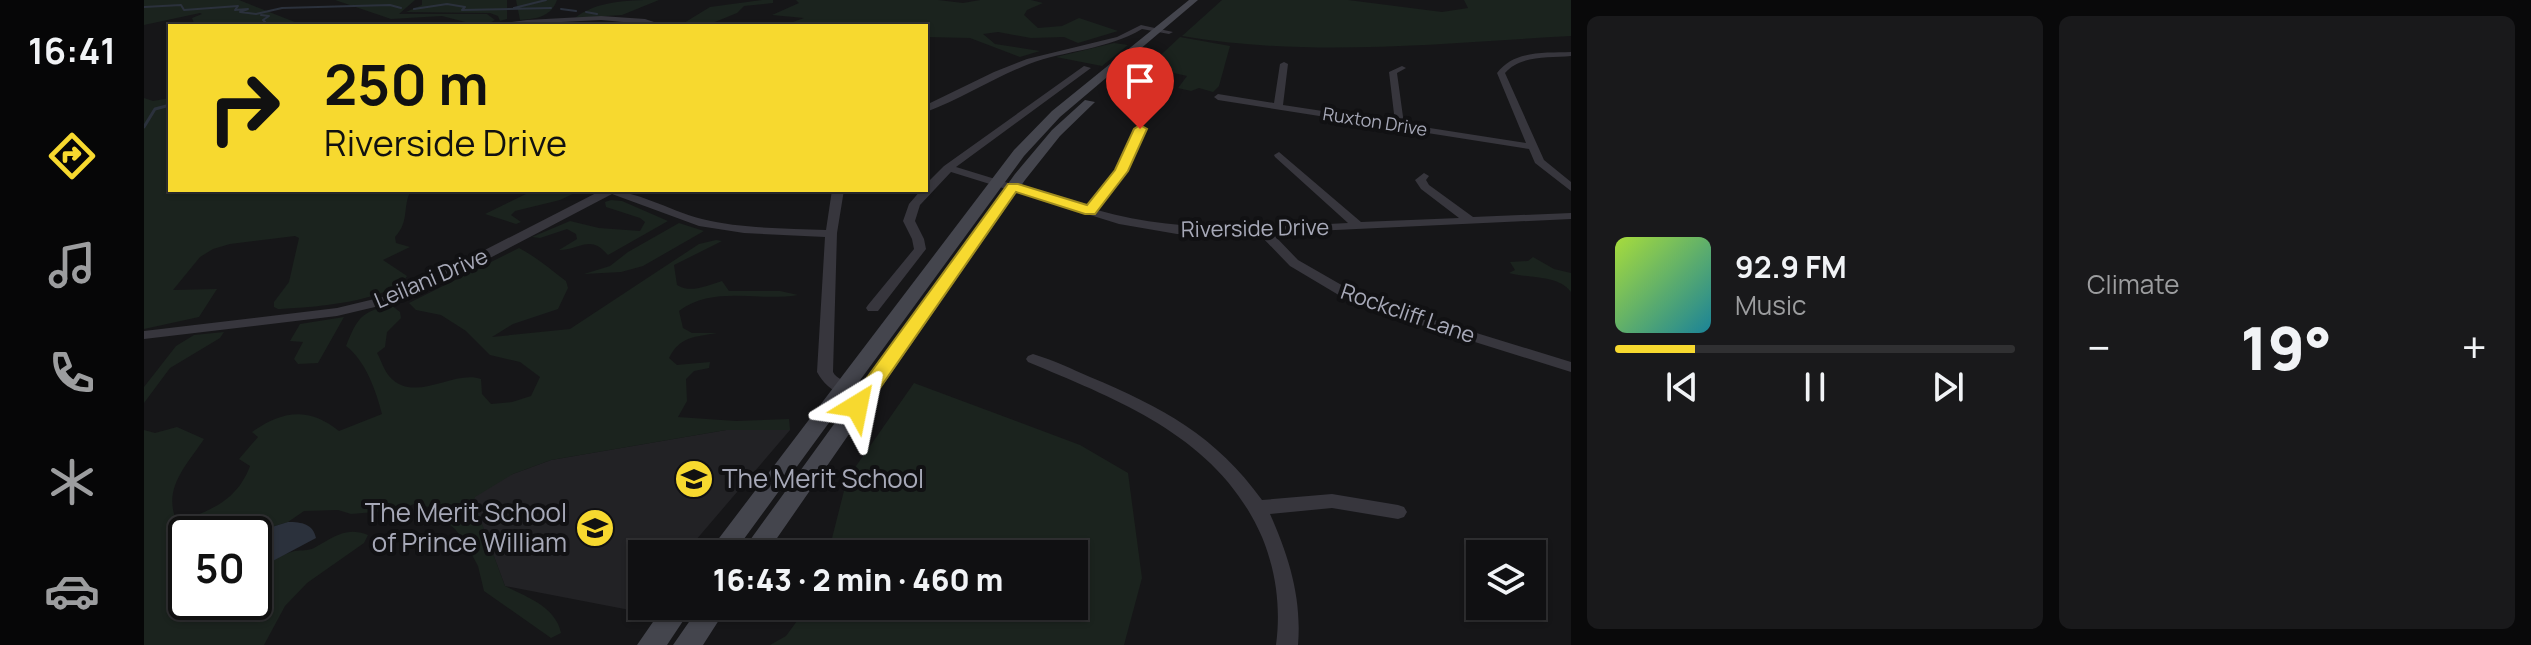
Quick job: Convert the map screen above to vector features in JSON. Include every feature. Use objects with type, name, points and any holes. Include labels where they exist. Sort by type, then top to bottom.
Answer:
[{"type":"main road","points":[[730,540],[844,388],[1005,184],[1194,0]]},
{"type":"main road","points":[[1164,31],[1207,0]]},
{"type":"main road","points":[[762,540],[1005,184]]},
{"type":"main road","points":[[651,645],[670,620]]},
{"type":"main road","points":[[687,645],[705,620]]},
{"type":"street","points":[[531,24],[620,20],[648,24]]},
{"type":"street","points":[[928,108],[1017,66],[1120,39],[1141,27],[1164,31]]},
{"type":"street","points":[[1571,54],[1520,60],[1503,67],[1502,78],[1544,167],[1571,188]]},
{"type":"street","points":[[1278,106],[1284,64]]},
{"type":"street","points":[[928,191],[948,168],[1087,68]]},
{"type":"street","points":[[1400,126],[1393,72],[1402,68]]},
{"type":"street","points":[[928,96],[945,100]]},
{"type":"street","name":"Ruxton Drive","points":[[1218,97],[1533,147]]},
{"type":"street","points":[[1090,211],[1121,171],[1140,129]]},
{"type":"street","points":[[1279,155],[1357,225]]},
{"type":"street","name":"Riverside Drive","points":[[948,168],[1134,223],[1177,230],[1262,230],[1571,216]]},
{"type":"street","points":[[1424,176],[1420,180],[1425,187],[1470,220]]},
{"type":"street","name":"Leilani Drive","points":[[144,335],[337,312],[391,299],[441,278],[607,192]]},
{"type":"street","points":[[616,192],[699,222],[744,229],[831,234]]},
{"type":"street","points":[[838,192],[831,234],[827,377],[844,388]]},
{"type":"street","points":[[873,308],[918,252],[920,245],[910,224],[909,212],[927,192]]},
{"type":"street","name":"Rockcliff Lane","points":[[1262,230],[1294,263],[1347,294],[1400,314],[1571,367]]},
{"type":"street","points":[[1033,359],[1126,397],[1170,420],[1212,451],[1230,470],[1258,508],[1282,566],[1288,602],[1287,645]]},
{"type":"street","points":[[1258,508],[1332,501],[1373,505],[1398,512]]},
{"type":"shaded area","points":[[144,0],[239,0],[300,24],[192,24],[192,18],[200,13],[144,25]]},
{"type":"shaded area","points":[[335,0],[415,0],[399,14],[487,14],[495,20],[488,24],[465,24],[469,23],[442,16],[391,19]]},
{"type":"shaded area","points":[[422,0],[507,0],[507,19],[500,21],[498,16],[490,13],[406,12],[422,5]]},
{"type":"shaded area","points":[[516,0],[557,0],[547,14],[520,20]]},
{"type":"shaded area","points":[[659,0],[622,15],[575,18],[604,4]]},
{"type":"shaded area","points":[[773,0],[773,3],[744,6],[737,13],[710,24],[682,24],[710,7]]},
{"type":"shaded area","points":[[796,0],[938,0],[963,3],[1031,0],[1043,3],[1027,10],[1024,15],[1038,28],[1062,26],[1079,18],[1118,31],[1078,43],[1064,37],[1031,38],[998,32],[983,34],[995,44],[1040,51],[1020,57],[970,38],[928,37],[928,24],[788,24],[804,18],[772,15],[799,3]]},
{"type":"shaded area","points":[[1222,0],[1348,0],[1442,12],[1468,8],[1464,0],[1571,0],[1571,36],[1328,48],[1230,43],[1182,36]]},
{"type":"shaded area","points":[[1180,37],[1230,46],[1219,86],[1213,92],[1178,88],[1187,76],[1148,67]]},
{"type":"shaded area","points":[[1114,43],[1128,45],[1102,66],[1056,57]]},
{"type":"shaded area","points":[[144,98],[153,101],[168,98],[168,192],[410,192],[403,225],[395,237],[396,243],[410,247],[383,260],[407,276],[398,285],[367,298],[347,302],[278,309],[274,307],[274,302],[289,282],[299,238],[230,244],[200,257],[173,290],[217,289],[199,317],[144,329]]},
{"type":"shaded area","points":[[530,192],[577,192],[560,200],[515,211],[511,215],[521,222],[516,224],[485,214]]},
{"type":"shaded area","points":[[622,201],[668,221],[608,255],[591,244],[559,250],[577,239],[576,234],[567,229],[540,238],[532,237],[570,221],[599,228],[640,231],[645,222],[606,207],[605,202]]},
{"type":"shaded area","points":[[679,223],[704,231],[643,266],[621,272],[584,274],[610,266]]},
{"type":"shaded area","points":[[722,241],[674,265],[677,285],[682,288],[694,289],[722,281],[729,291],[780,291],[798,295],[721,296],[692,303],[679,311],[683,328],[692,333],[717,333],[683,341],[669,358],[677,365],[710,362],[709,368],[694,371],[686,379],[687,401],[678,417],[736,421],[789,419],[790,430],[726,430],[551,460],[513,474],[475,497],[474,502],[505,586],[547,610],[561,633],[551,638],[484,591],[478,566],[465,542],[429,507],[414,504],[399,510],[351,514],[338,510],[304,511],[288,522],[272,527],[272,516],[194,516],[221,503],[238,488],[250,466],[239,459],[258,437],[252,432],[274,419],[306,415],[339,431],[382,414],[364,367],[346,346],[354,328],[367,313],[391,305],[400,312],[401,318],[387,332],[385,347],[377,353],[387,374],[399,384],[422,387],[470,377],[481,379],[482,394],[491,404],[512,402],[531,396],[540,377],[520,362],[490,355],[466,331],[441,315],[416,310],[409,303],[519,248],[566,281],[568,288],[558,309],[513,324],[492,337],[570,329],[699,244]]},
{"type":"shaded area","points":[[1533,257],[1554,269],[1571,273],[1571,292],[1558,282],[1509,273],[1515,270],[1510,262],[1528,261]]},
{"type":"shaded area","points":[[344,317],[318,363],[298,364],[294,359],[303,342],[290,341],[300,324]]},
{"type":"shaded area","points":[[224,332],[220,338],[170,368],[144,403],[144,387],[176,346],[194,335]]},
{"type":"shaded area","points":[[914,383],[1080,445],[1128,473],[1142,578],[1124,645],[770,645],[786,636],[798,620],[1088,620],[1088,540],[832,540],[847,479]]},
{"type":"shaded area","points":[[177,427],[204,439],[178,478],[172,499],[175,516],[168,516],[168,620],[272,620],[272,562],[295,551],[312,549],[340,534],[353,532],[368,535],[364,543],[307,583],[285,606],[264,645],[144,645],[144,430],[155,433]]},
{"type":"shaded area","name":"The Merit School of Prince William","points":[[726,430],[790,430],[696,540],[628,540],[628,610],[505,586],[469,490],[551,460]]},
{"type":"shaded area","points":[[288,522],[306,525],[316,538],[272,561],[272,527]]},
{"type":"waterway","points":[[514,8],[546,0]]},
{"type":"waterway","points":[[414,9],[447,4],[465,7],[462,10],[551,8]]},
{"type":"waterway","points":[[144,7],[181,5],[184,10],[238,6],[235,10],[248,9],[240,12],[256,14],[282,8],[390,5],[401,8]]},
{"type":"waterway","points":[[561,9],[576,11]]},
{"type":"waterway","points":[[586,12],[597,14]]},
{"type":"waterway","points":[[261,15],[269,16],[263,20],[267,24]]},
{"type":"waterway","points":[[144,127],[155,109],[168,106]]},
{"type":"place","name":"The Merit School","points":[[694,479]]},
{"type":"place","name":"The Merit School of Prince William","points":[[595,528]]},
{"type":"route","points":[[857,406],[1013,187],[1090,211],[1121,171],[1140,129]]}]
